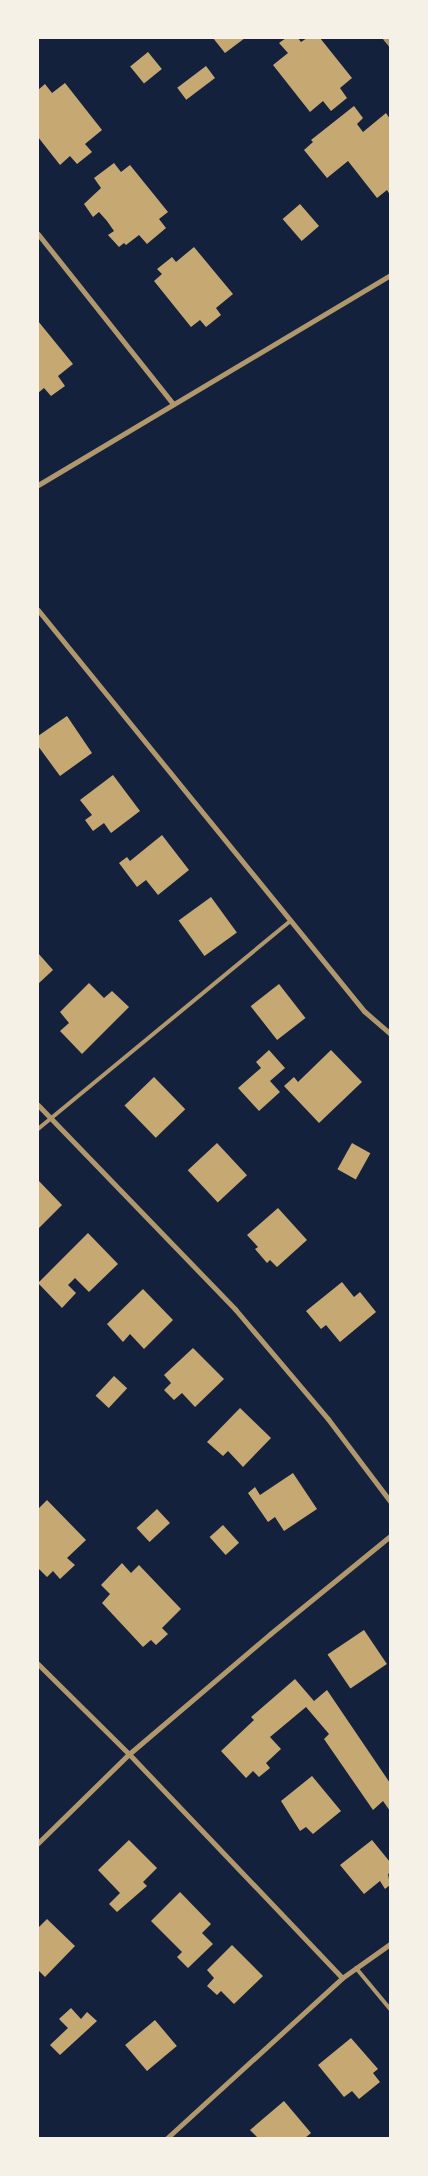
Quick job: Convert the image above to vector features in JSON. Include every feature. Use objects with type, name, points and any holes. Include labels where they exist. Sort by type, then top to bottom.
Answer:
[{"type":"street","points":[[385,38],[390,44]]},
{"type":"street","points":[[38,234],[173,404]]},
{"type":"street","points":[[38,485],[390,275]]},
{"type":"street","points":[[38,610],[364,1011],[390,1034]]},
{"type":"street","points":[[38,1104],[235,1309],[328,1419],[390,1501]]},
{"type":"street","points":[[38,1843],[130,1754],[270,1634],[390,1536]]},
{"type":"street","points":[[38,1664],[130,1754],[342,1978]]},
{"type":"street","points":[[167,2138],[342,1978],[390,1944]]},
{"type":"lane","points":[[38,1128],[49,1117],[290,921]]},
{"type":"lane","points":[[356,1968],[390,2009]]},
{"type":"building","points":[[213,38],[245,38],[225,53]]},
{"type":"building","points":[[286,38],[298,38],[301,42],[307,38],[320,38],[352,78],[340,88],[347,98],[331,111],[323,101],[310,112],[273,65],[288,53],[279,43]]},
{"type":"building","points":[[148,52],[162,69],[144,84],[130,66]]},
{"type":"building","points":[[206,66],[215,78],[186,100],[177,88]]},
{"type":"building","points":[[65,83],[102,130],[85,144],[92,152],[77,164],[70,156],[60,165],[38,137],[38,90],[45,84],[52,93]]},
{"type":"building","points":[[354,106],[363,118],[357,124],[363,132],[386,113],[390,119],[390,195],[387,190],[377,198],[348,161],[327,178],[304,150],[313,142],[311,140]]},
{"type":"building","points":[[114,163],[121,172],[130,165],[168,212],[159,219],[166,228],[147,244],[139,235],[126,245],[124,243],[119,247],[108,235],[114,231],[107,221],[99,212],[93,217],[84,204],[101,188],[94,178]]},
{"type":"building","points":[[300,204],[319,226],[302,241],[283,219]]},
{"type":"building","points":[[194,247],[233,294],[216,308],[221,315],[206,327],[200,320],[191,327],[154,281],[162,274],[157,269],[172,257],[176,262]]},
{"type":"building","points":[[38,321],[73,364],[58,376],[65,386],[51,396],[44,388],[38,393]]},
{"type":"building","points":[[67,716],[92,753],[60,776],[38,746],[38,736]]},
{"type":"building","points":[[113,775],[140,811],[111,833],[104,823],[93,831],[85,820],[92,815],[80,800]]},
{"type":"building","points":[[162,835],[189,870],[158,895],[146,880],[137,887],[119,863],[127,857],[130,861]]},
{"type":"building","points":[[211,897],[237,933],[205,956],[179,921]]},
{"type":"building","points":[[38,953],[53,970],[38,984]]},
{"type":"building","points":[[89,983],[104,998],[112,991],[129,1007],[82,1054],[60,1031],[69,1023],[60,1012]]},
{"type":"building","points":[[279,984],[305,1018],[277,1040],[251,1006]]},
{"type":"building","points":[[269,1050],[285,1068],[270,1081],[280,1092],[259,1111],[238,1088],[261,1068],[256,1062]]},
{"type":"building","points":[[331,1050],[362,1082],[319,1123],[284,1086],[294,1077],[298,1082]]},
{"type":"building","points":[[154,1077],[185,1109],[156,1138],[125,1105]]},
{"type":"building","points":[[217,1143],[247,1175],[218,1202],[188,1170]]},
{"type":"building","points":[[352,1143],[370,1153],[356,1179],[337,1169]]},
{"type":"building","points":[[38,1180],[62,1205],[38,1229]]},
{"type":"building","points":[[278,1208],[307,1240],[277,1267],[270,1260],[267,1263],[255,1249],[258,1247],[247,1235]]},
{"type":"building","points":[[88,1233],[118,1264],[89,1292],[75,1278],[68,1285],[76,1293],[62,1308],[38,1283]]},
{"type":"building","points":[[342,1282],[354,1297],[360,1292],[376,1312],[340,1342],[326,1325],[321,1329],[306,1311]]},
{"type":"building","points":[[143,1289],[173,1320],[144,1349],[130,1334],[123,1342],[107,1324]]},
{"type":"building","points":[[193,1348],[224,1379],[195,1407],[182,1393],[174,1400],[164,1390],[171,1383],[164,1375]]},
{"type":"building","points":[[114,1376],[127,1388],[109,1408],[96,1396]]},
{"type":"building","points":[[240,1408],[271,1438],[243,1467],[228,1451],[223,1456],[207,1442]]},
{"type":"building","points":[[293,1473],[317,1509],[284,1531],[275,1517],[268,1522],[248,1493],[255,1487],[260,1495]]},
{"type":"building","points":[[47,1500],[86,1540],[67,1558],[75,1565],[60,1579],[53,1571],[47,1577],[38,1568],[38,1509]]},
{"type":"building","points":[[157,1509],[170,1523],[149,1542],[137,1528]]},
{"type":"building","points":[[223,1525],[239,1543],[226,1555],[210,1537]]},
{"type":"building","points":[[122,1563],[131,1573],[139,1565],[181,1609],[162,1628],[168,1634],[156,1645],[151,1640],[143,1647],[102,1603],[110,1594],[101,1585]]},
{"type":"building","points":[[364,1630],[387,1664],[350,1689],[328,1655]]},
{"type":"building","points":[[295,1679],[314,1701],[327,1690],[390,1783],[390,1811],[383,1801],[373,1810],[324,1739],[329,1734],[306,1707],[270,1737],[281,1749],[266,1763],[270,1768],[259,1777],[253,1771],[246,1778],[221,1751],[254,1720],[251,1717]]},
{"type":"building","points":[[312,1776],[341,1811],[313,1834],[306,1827],[300,1831],[281,1801]]},
{"type":"building","points":[[129,1840],[157,1868],[143,1882],[147,1886],[117,1912],[109,1904],[120,1893],[98,1870]]},
{"type":"building","points":[[372,1840],[390,1862],[390,1873],[388,1874],[390,1885],[385,1889],[380,1881],[364,1894],[340,1865]]},
{"type":"building","points":[[180,1892],[211,1924],[202,1933],[213,1944],[188,1968],[177,1957],[182,1952],[151,1921]]},
{"type":"building","points":[[47,1919],[75,1946],[45,1977],[38,1970],[38,1928]]},
{"type":"building","points":[[232,1945],[263,1976],[234,2004],[221,1991],[217,1995],[207,1986],[214,1978],[207,1970]]},
{"type":"building","points":[[71,2008],[81,2019],[87,2012],[97,2021],[60,2055],[50,2045],[68,2028],[59,2019]]},
{"type":"building","points":[[155,2020],[177,2046],[147,2071],[125,2045]]},
{"type":"building","points":[[351,2038],[378,2069],[373,2073],[380,2082],[359,2099],[352,2091],[344,2097],[318,2065]]},
{"type":"building","points":[[284,2101],[311,2133],[305,2138],[258,2138],[250,2130]]}]
